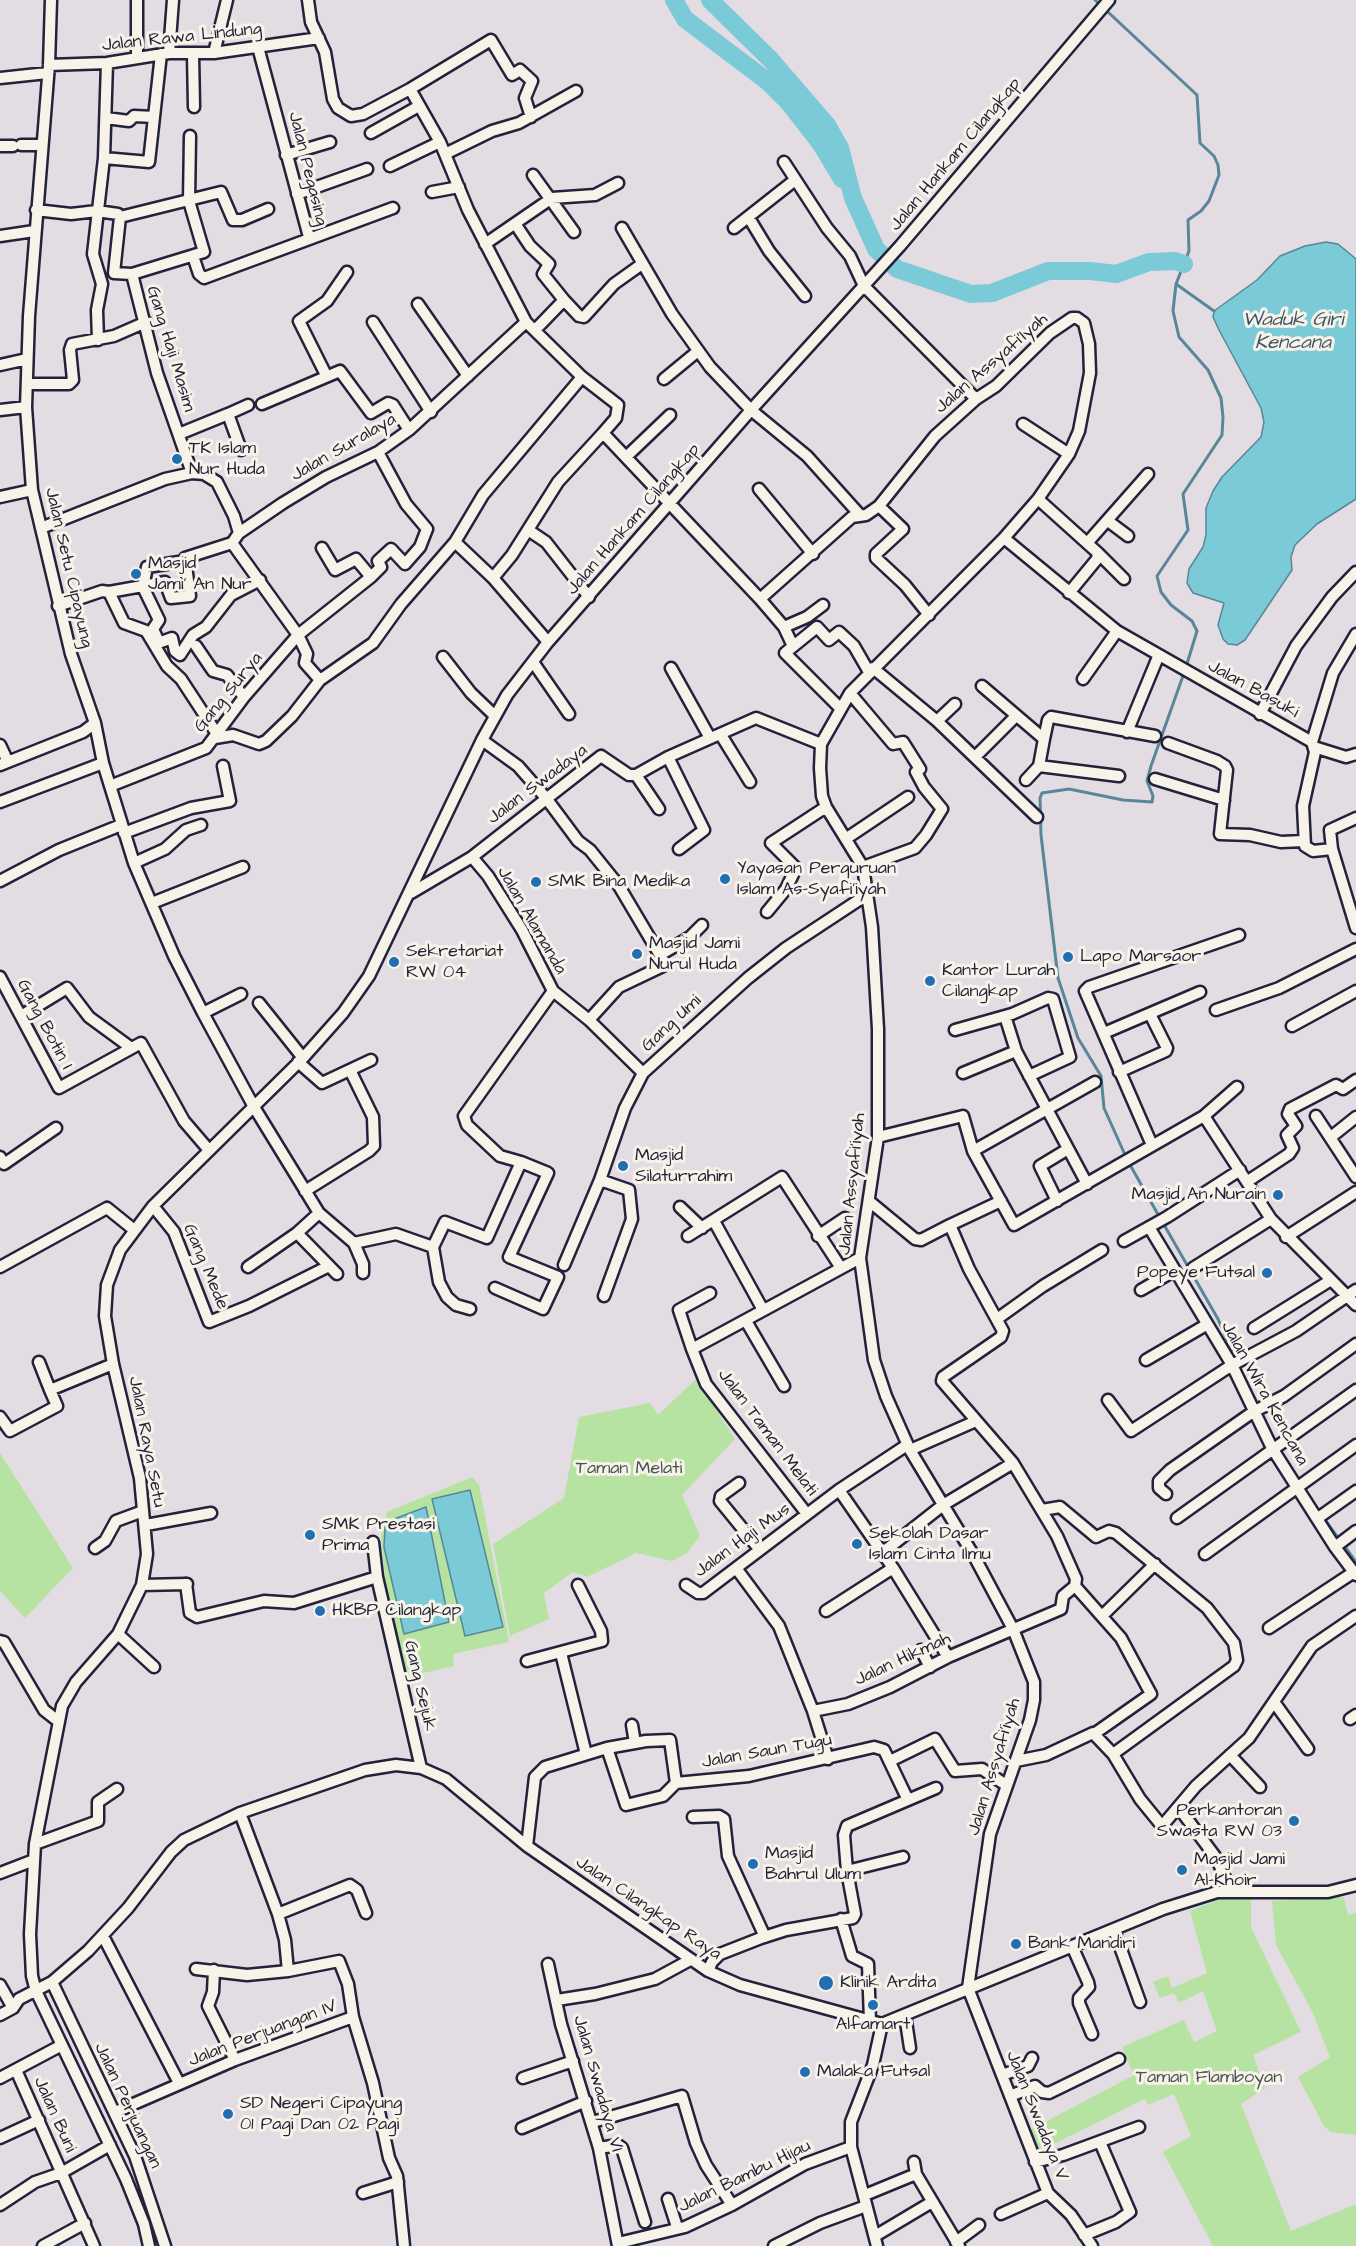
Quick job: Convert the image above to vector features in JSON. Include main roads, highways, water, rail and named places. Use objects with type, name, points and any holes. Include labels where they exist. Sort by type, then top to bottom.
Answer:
[{"type":"water","name":"Waduk Giri Kencana","points":[[1326,242],[1338,244],[1356,259],[1356,499],[1317,524],[1295,545],[1291,557],[1292,570],[1245,640],[1237,645],[1228,644],[1223,639],[1218,625],[1224,603],[1193,593],[1187,583],[1189,569],[1203,547],[1206,535],[1206,508],[1213,491],[1222,477],[1261,437],[1264,422],[1261,408],[1213,317],[1214,311],[1257,280],[1280,256],[1305,246]]},
{"type":"water","points":[[470,1490],[503,1627],[465,1636],[432,1499]]},
{"type":"water","points":[[426,1507],[449,1622],[404,1634],[384,1547],[385,1527],[394,1519]]},
{"type":"waterway","points":[[674,0],[685,19],[767,81],[789,103],[821,144],[842,179]]},
{"type":"waterway","points":[[710,0],[771,60],[827,125],[840,148],[853,198],[876,249],[897,269],[971,294],[992,293],[1048,271],[1090,271],[1116,274],[1149,262],[1175,261],[1184,264]]},
{"type":"waterway","points":[[1095,0],[1197,95],[1200,143],[1214,156],[1218,165],[1219,175],[1209,201],[1201,211],[1188,220],[1189,251],[1176,284],[1173,311],[1179,337],[1208,370],[1221,398],[1223,417],[1222,435],[1183,494],[1188,530],[1157,576],[1161,592],[1171,605],[1192,621],[1197,631],[1186,667]]},
{"type":"waterway","points":[[1176,284],[1214,311]]},
{"type":"waterway","points":[[1126,1157],[1104,1108],[1101,1076],[1078,1038],[1058,978],[1041,835],[1040,798],[1042,793],[1069,789],[1123,800],[1152,802],[1153,796],[1147,781],[1184,673]]},
{"type":"waterway","points":[[1129,1163],[1160,1218]]},
{"type":"waterway","points":[[1163,1223],[1218,1319],[1236,1360]]},
{"type":"waterway","points":[[1284,1457],[1300,1482]]},
{"type":"waterway","points":[[1310,1498],[1320,1512]]},
{"type":"waterway","points":[[1324,1518],[1339,1539]]},
{"type":"waterway","points":[[1343,1544],[1356,1562]]},
{"type":"place","name":"TK Islam Nur Huda","points":[[177,459]]},
{"type":"place","name":"Masjid Jami' An Nur","points":[[136,574]]},
{"type":"place","name":"Yayasan Perguruan Islam As-Syafi'iyah","points":[[725,879]]},
{"type":"place","name":"SMK Bina Medika","points":[[536,882]]},
{"type":"place","name":"Masjid Jami Nurul Huda","points":[[637,954]]},
{"type":"place","name":"Lapo Marsaor","points":[[1068,957]]},
{"type":"place","name":"Sekretariat RW 04","points":[[394,962]]},
{"type":"place","name":"Kantor Lurah Cilangkap","points":[[930,981]]},
{"type":"place","name":"Masjid Silaturrahim","points":[[623,1166]]},
{"type":"place","name":"Masjid An Nurain","points":[[1278,1195]]},
{"type":"place","name":"Popeye Futsal","points":[[1267,1273]]},
{"type":"place","name":"SMK Prestasi Prima","points":[[310,1535]]},
{"type":"place","name":"Sekolah Dasar Islam Cinta Ilmu","points":[[857,1544]]},
{"type":"place","name":"HKBP Cilangkap","points":[[320,1611]]},
{"type":"place","name":"Perkantoran Swasta RW 03","points":[[1294,1821]]},
{"type":"place","name":"Masjid Bahrul Ulum","points":[[753,1864]]},
{"type":"place","name":"Masjid Jami Al-Khoir","points":[[1182,1870]]},
{"type":"place","name":"Bank Mandiri","points":[[1016,1944]]},
{"type":"place","name":"Klinik Ardita","points":[[826,1983]]},
{"type":"place","name":"Alfamart","points":[[873,2005]]},
{"type":"place","name":"Malaka Futsal","points":[[805,2072]]},
{"type":"place","name":"SD Negeri Cipayung 01 Pagi Dan 02 Pagi","points":[[228,2114]]},
{"type":"park label","name":"Taman Melati","points":[[629,1469]]},
{"type":"park label","name":"Taman Flamboyan","points":[[1209,2078]]}]
